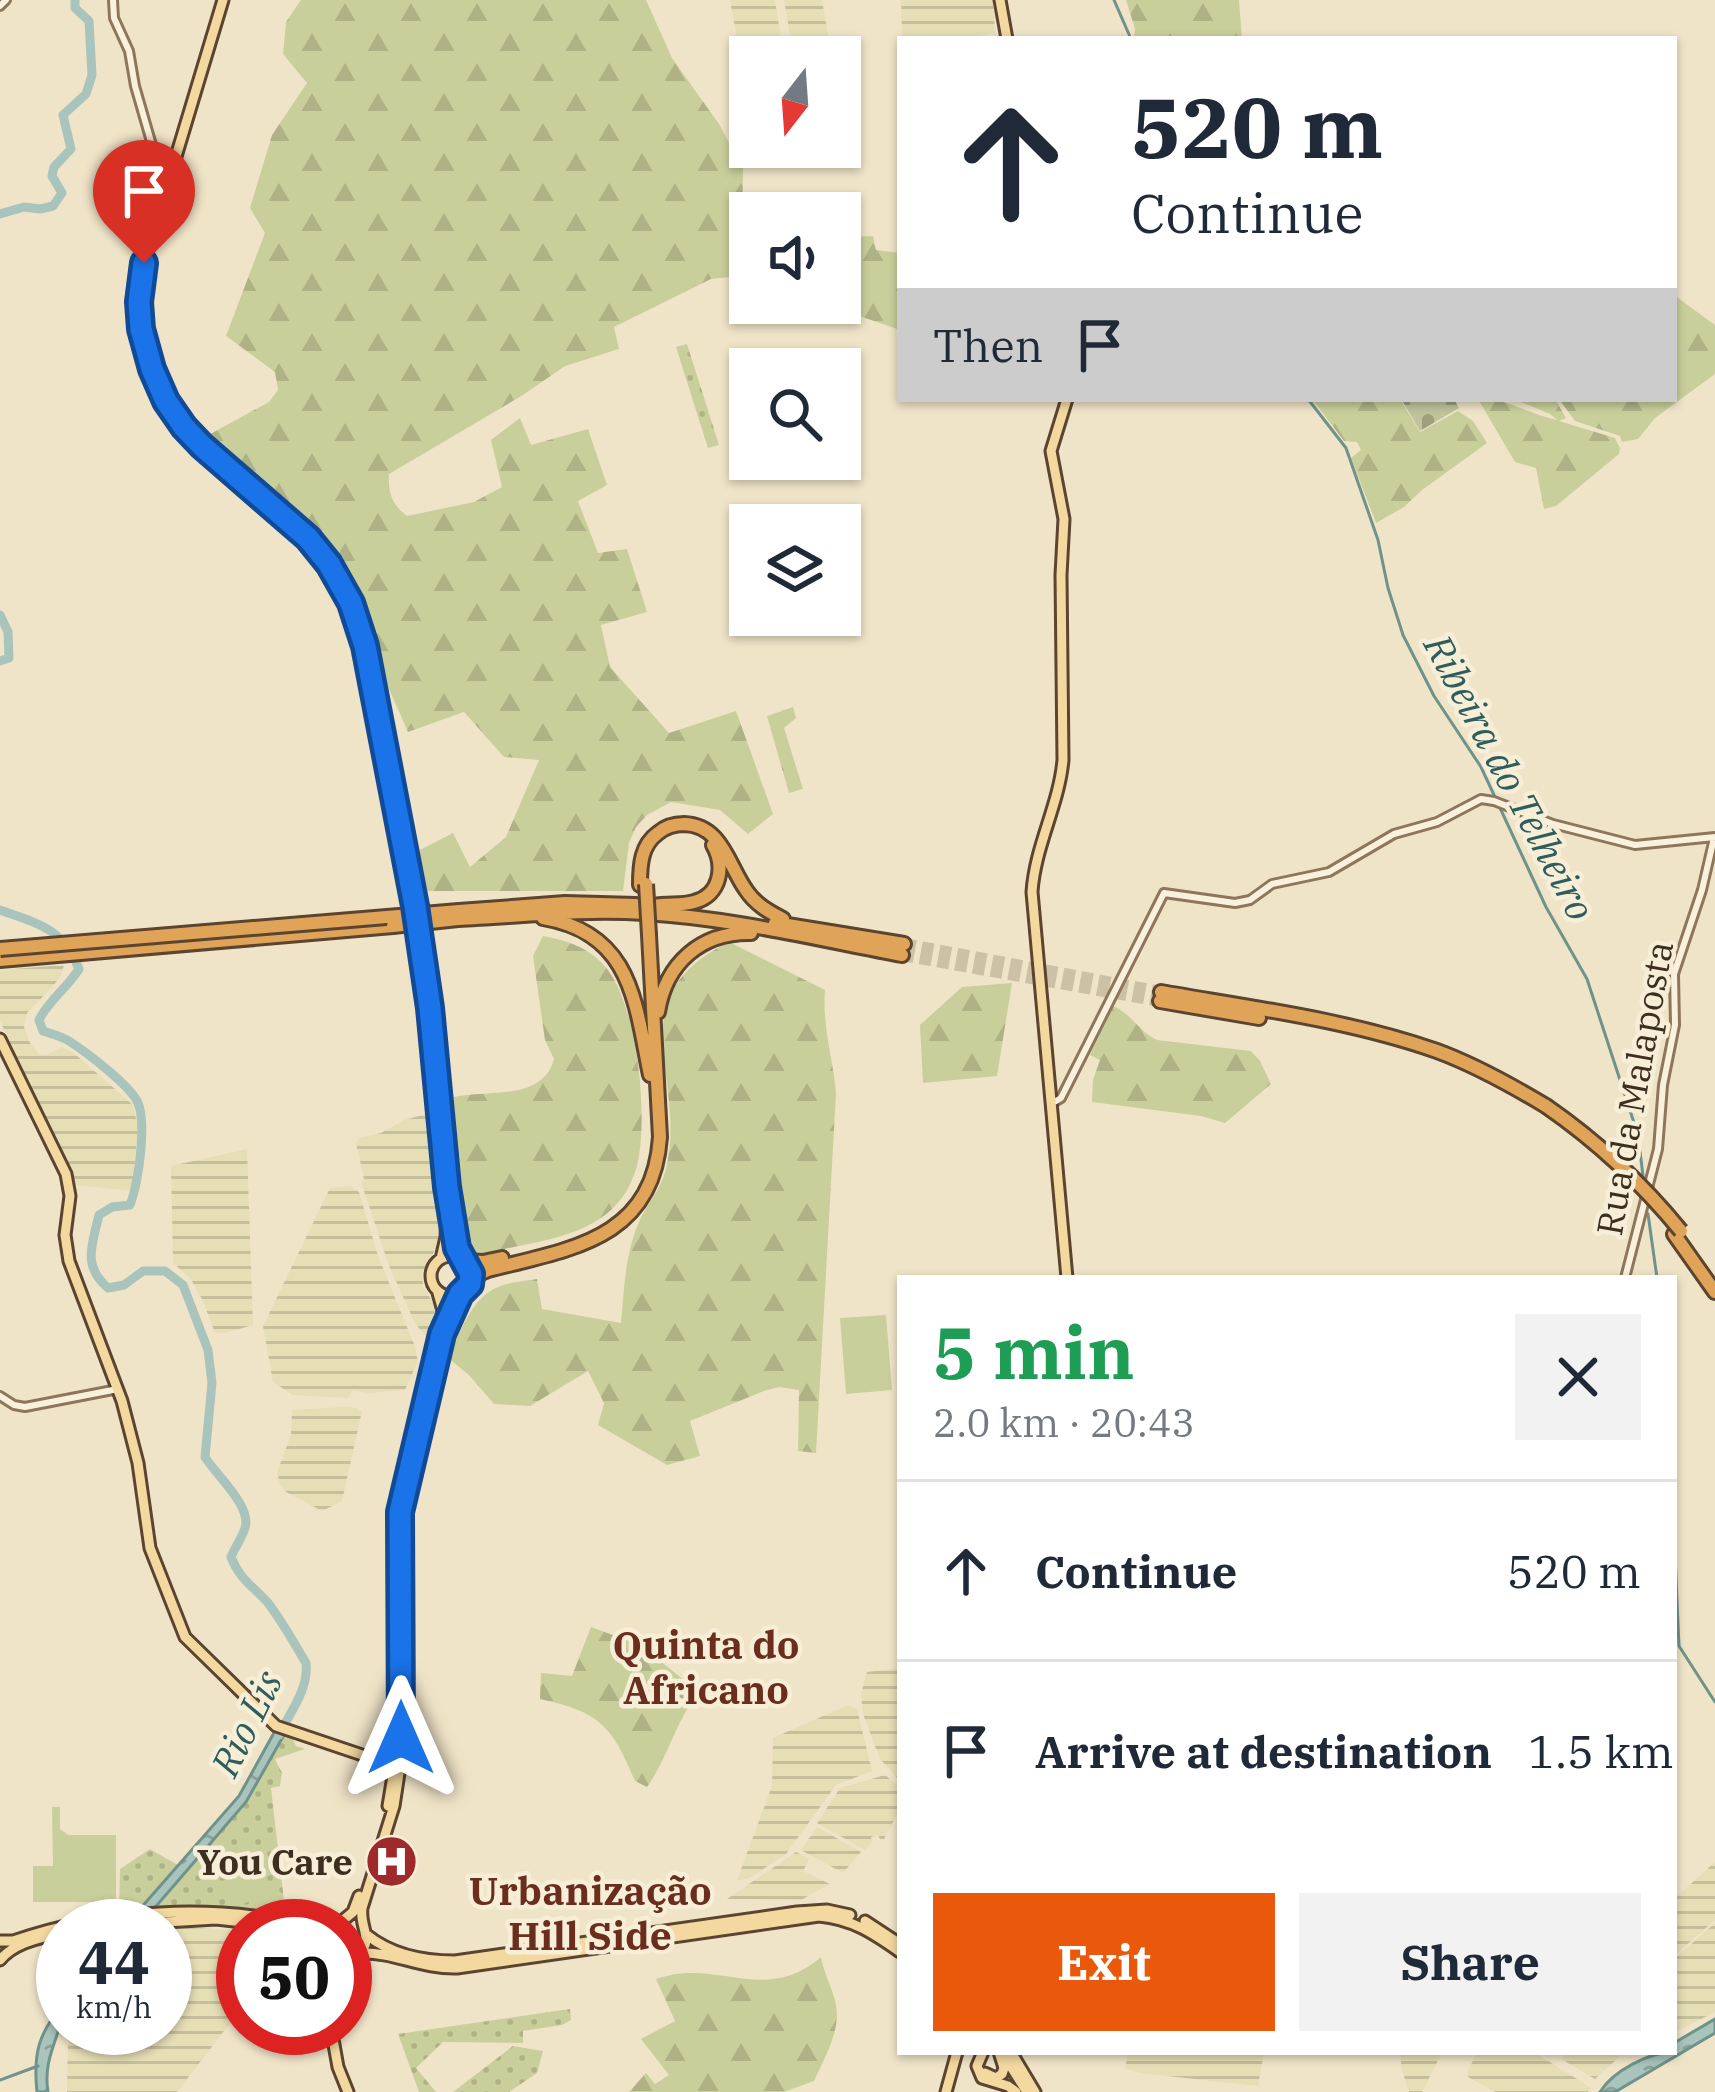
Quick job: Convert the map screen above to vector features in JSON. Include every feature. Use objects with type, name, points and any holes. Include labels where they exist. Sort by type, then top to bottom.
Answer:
[{"type":"highway","points":[[465,1289],[488,1270],[589,1243],[612,1230],[636,1207],[650,1183],[660,1124],[655,1037],[646,935],[643,884],[641,858],[650,840],[671,826],[704,829],[717,840],[742,886],[758,904],[782,919],[903,950],[647,913],[579,912],[506,917]]},
{"type":"highway","points":[[0,961],[565,903],[689,904],[709,894],[719,878],[716,850],[692,831],[667,834],[649,854],[643,884]]},
{"type":"highway","points":[[654,906],[825,930]]},
{"type":"highway","points":[[0,949],[459,915],[542,918],[573,926],[608,949],[623,970],[636,1003],[650,1075]]},
{"type":"highway","points":[[655,1037],[664,988],[690,951],[732,933],[793,934]]},
{"type":"highway","points":[[463,1260],[490,1261],[578,1239],[622,1211],[640,1187],[652,1135],[646,935]]},
{"type":"highway","points":[[1160,996],[1352,1028],[1412,1043],[1492,1075],[1589,1136],[1626,1168],[1715,1277]]},
{"type":"highway","points":[[1678,1232],[1715,1292]]},
{"type":"main road","points":[[223,0],[141,273],[140,319],[146,353],[162,393],[184,427],[308,538],[329,564],[355,614],[365,646],[419,927],[457,1248],[471,1274],[442,1334]]},
{"type":"main road","points":[[1000,0],[1006,36]]},
{"type":"main road","points":[[1066,402],[1051,451],[1064,519],[1063,767],[1032,892],[1067,1275]]},
{"type":"main road","points":[[0,1039],[66,1174],[69,1261],[118,1389],[139,1463],[150,1548],[177,1622],[193,1648],[276,1726],[394,1768]]},
{"type":"main road","points":[[365,1899],[390,1822],[400,1751],[400,1512],[442,1334],[442,1311],[431,1275],[446,1237],[447,1187]]},
{"type":"main road","points":[[440,1259],[463,1260]]},
{"type":"main road","points":[[435,1288],[444,1295],[465,1289]]},
{"type":"main road","points":[[381,1760],[400,1751]]},
{"type":"main road","points":[[358,1899],[385,1820],[400,1751]]},
{"type":"main road","points":[[381,1760],[394,1786]]},
{"type":"main road","points":[[372,1937],[403,1954],[454,1961],[827,1910],[865,1916],[897,1942]]},
{"type":"main road","points":[[372,1955],[457,1968],[811,1916],[839,1918],[897,1943]]},
{"type":"main road","points":[[1,1950],[13,1940],[36,1934]]},
{"type":"main road","points":[[1,1950],[36,1940]]},
{"type":"main road","points":[[336,2055],[348,2092]]},
{"type":"main road","points":[[946,2092],[956,2055]]},
{"type":"main road","points":[[984,2055],[977,2066],[982,2078],[1016,2092]]},
{"type":"main road","points":[[985,2055],[982,2068],[996,2078],[1002,2074],[1006,2055]]},
{"type":"main road","points":[[1009,2055],[1034,2092]]},
{"type":"street","points":[[112,0],[156,159],[169,176]]},
{"type":"street","points":[[156,159],[173,163]]},
{"type":"street","points":[[1051,1103],[1061,1098],[1164,893],[1246,902],[1272,884],[1329,872],[1394,834],[1437,822],[1481,799],[1552,824],[1635,845],[1714,837]]},
{"type":"street","name":"Rua da Malaposta","points":[[1626,1275],[1658,1149],[1663,1085],[1675,1025],[1674,974],[1714,837]]},
{"type":"street","points":[[0,1396],[25,1408],[118,1389]]},
{"type":"shaded area","points":[[730,0],[775,0],[781,36],[736,36]]},
{"type":"shaded area","points":[[784,0],[822,0],[828,36],[790,36]]},
{"type":"shaded area","points":[[901,0],[993,0],[995,33],[902,36]]},
{"type":"shaded area","points":[[64,965],[61,976],[27,1013],[24,1027],[39,1054],[62,1047],[74,1053],[133,1105],[138,1128],[132,1191],[76,1185],[0,1021],[0,970]]},
{"type":"shaded area","points":[[434,1112],[440,1235],[422,1272],[435,1313],[431,1334],[425,1336],[389,1266],[361,1182],[356,1143],[404,1120]]},
{"type":"shaded area","points":[[247,1149],[253,1325],[215,1333],[190,1278],[173,1263],[171,1166]]},
{"type":"shaded area","points":[[350,1186],[359,1192],[418,1361],[405,1390],[353,1390],[348,1398],[293,1395],[273,1382],[263,1326],[330,1188]]},
{"type":"shaded area","points":[[344,1407],[362,1411],[342,1501],[322,1511],[286,1492],[277,1472],[291,1435],[292,1410]]},
{"type":"shaded area","points":[[897,1668],[897,1778],[880,1759],[863,1714],[861,1694],[867,1672]]},
{"type":"shaded area","points":[[848,1705],[857,1709],[872,1771],[836,1785],[786,1854],[748,1879],[737,1880],[772,1786],[773,1738]]},
{"type":"shaded area","points":[[885,1775],[897,1785],[897,1815],[884,1839],[871,1837],[865,1850],[817,1823],[840,1788]]},
{"type":"shaded area","points":[[817,1827],[861,1852],[843,1873],[801,1850]]},
{"type":"shaded area","points":[[796,1852],[809,1859],[803,1871],[830,1884],[801,1900],[727,1899]]},
{"type":"shaded area","points":[[1715,1862],[1715,1920],[1677,1953],[1677,1896]]},
{"type":"shaded area","points":[[1715,1923],[1715,2012],[1677,2031],[1677,1956]]},
{"type":"shaded area","points":[[192,1928],[216,1929],[216,2041],[177,2092],[67,2092],[68,2055],[192,2055]]},
{"type":"shaded area","points":[[1127,2055],[1263,2055],[1258,2086],[1125,2069]]},
{"type":"shaded area","points":[[1401,2055],[1440,2055],[1422,2092],[1409,2092]]},
{"type":"shaded area","points":[[1476,2055],[1539,2055],[1591,2088],[1588,2092],[1495,2092],[1468,2077]]},
{"type":"shaded area","points":[[1566,2055],[1622,2055],[1595,2079],[1561,2059]]},
{"type":"green space","points":[[301,0],[646,0],[672,58],[719,124],[729,143],[729,168],[743,169],[743,192],[729,192],[729,277],[711,279],[614,327],[619,349],[565,366],[389,474],[389,487],[407,516],[474,502],[502,487],[491,440],[520,418],[531,445],[588,429],[607,485],[578,501],[598,553],[627,549],[647,612],[601,625],[610,667],[669,733],[736,711],[773,814],[748,834],[720,810],[671,802],[636,827],[629,843],[623,891],[420,891],[416,852],[453,833],[470,867],[506,837],[539,760],[504,757],[464,712],[408,732],[342,570],[281,504],[203,438],[269,402],[278,390],[275,372],[226,336],[265,233],[250,208],[272,135],[307,83],[283,54],[286,22]]},
{"type":"green space","points":[[1126,0],[1239,0],[1242,36],[1134,36]]},
{"type":"green space","points":[[861,236],[873,236],[876,250],[897,253],[897,329],[861,316]]},
{"type":"green space","points":[[1677,297],[1715,325],[1715,374],[1677,402]]},
{"type":"green space","points":[[687,344],[719,445],[708,448],[676,347]]},
{"type":"green space","points":[[1314,402],[1402,402],[1420,432],[1458,411],[1473,421],[1487,443],[1376,523],[1351,458],[1361,450],[1357,442],[1344,441]]},
{"type":"green space","points":[[1403,402],[1456,402],[1459,408],[1420,431]]},
{"type":"green space","points":[[1480,402],[1503,402],[1557,420],[1521,402],[1557,402],[1566,418],[1559,421],[1615,438],[1620,448],[1619,454],[1556,506],[1544,509],[1536,468],[1515,462]]},
{"type":"green space","points":[[1561,402],[1677,402],[1638,439],[1622,442],[1620,436],[1575,421]]},
{"type":"green space","points":[[793,707],[796,718],[784,728],[803,789],[789,793],[767,716]]},
{"type":"green space","points":[[543,936],[574,944],[595,956],[614,979],[624,1002],[641,1090],[637,1166],[619,1202],[586,1227],[478,1255],[465,1245],[444,1100],[523,1089],[547,1074],[554,1059],[545,1040],[533,956]]},
{"type":"green space","points":[[729,942],[825,990],[836,1093],[816,1453],[798,1451],[799,1390],[779,1387],[690,1421],[700,1456],[667,1465],[598,1425],[604,1403],[588,1371],[530,1406],[494,1404],[448,1358],[480,1299],[512,1283],[537,1279],[542,1309],[621,1323],[631,1247],[667,1164],[665,1013],[674,988],[695,964]]},
{"type":"green space","points":[[1012,983],[997,1076],[923,1083],[920,1025],[962,987]]},
{"type":"green space","points":[[1113,1006],[1157,1040],[1251,1051],[1271,1084],[1225,1123],[1092,1102],[1100,1060],[1090,1055]]},
{"type":"green space","points":[[886,1315],[892,1390],[846,1394],[840,1318]]},
{"type":"green space","points":[[591,1627],[640,1645],[699,1692],[647,1787],[635,1781],[619,1747],[601,1724],[577,1710],[540,1699],[541,1673],[572,1676]]},
{"type":"green space","points":[[284,1735],[292,1737],[296,1746],[305,1749],[275,1759],[282,1773],[280,1786],[271,1788],[284,1899],[216,1899],[216,1910],[192,1910],[192,1899],[160,1899],[246,1802]]},
{"type":"green space","points":[[52,1807],[60,1807],[60,1829],[68,1835],[116,1835],[116,1899],[33,1902],[33,1866],[53,1866]]},
{"type":"green space","points":[[150,1849],[178,1865],[148,1899],[119,1899],[120,1869]]},
{"type":"green space","points":[[242,1873],[267,1878],[276,1899],[228,1899],[227,1875],[236,1878]]},
{"type":"green space","points":[[821,1957],[837,2015],[831,2044],[814,2081],[784,2092],[629,2092],[646,2073],[655,2084],[669,2075],[641,2039],[675,2021],[656,1979],[700,1973],[780,1978]]},
{"type":"green space","points":[[570,2009],[571,2020],[562,2025],[523,2031],[523,2043],[443,2042],[416,2068],[436,2092],[419,2092],[398,2034]]},
{"type":"green space","points":[[513,2046],[543,2051],[537,2073],[509,2092],[453,2092]]},
{"type":"water","name":"Rio Lis","points":[[275,1731],[284,1735],[246,1802],[162,1899],[149,1899],[239,1796]]},
{"type":"water","points":[[1715,2019],[1715,2033],[1615,2092],[1600,2092],[1643,2059],[1677,2055],[1677,2041]]},
{"type":"water","points":[[38,2055],[52,2055],[48,2092],[37,2092]]},
{"type":"waterway","name":"Rio Lis","points":[[0,214],[53,206],[62,193],[52,176],[71,149],[63,115],[86,94],[92,75],[89,21],[75,8],[75,0]]},
{"type":"waterway","name":"Ribeira do Telheiro","points":[[1114,0],[1130,36]]},
{"type":"waterway","name":"Ribeira do Telheiro","points":[[1310,402],[1346,448],[1378,540],[1403,635],[1434,696],[1481,767],[1546,907],[1587,979],[1638,1135],[1644,1184]]},
{"type":"waterway","name":"Rio Lis","points":[[0,615],[8,632],[9,658],[0,661]]},
{"type":"waterway","name":"Rio Lis","points":[[0,910],[57,936],[79,969],[43,1013],[39,1020],[43,1031],[86,1053],[138,1103],[142,1139],[133,1195],[130,1205],[112,1207],[99,1215],[92,1263],[108,1288],[124,1285],[143,1271],[165,1271],[183,1285],[208,1350],[212,1383],[205,1457],[246,1519],[231,1557],[273,1610],[306,1663],[302,1691],[279,1735]]},
{"type":"waterway","name":"Ribeira do Telheiro","points":[[1648,1214],[1657,1275]]},
{"type":"waterway","name":"Ribeira do Telheiro","points":[[1677,1601],[1679,1646],[1715,1702]]},
{"type":"waterway","points":[[0,2080],[38,2066]]},
{"type":"tunnel","points":[[904,944],[1161,992]]},
{"type":"tunnel","points":[[902,955],[1160,1001]]},
{"type":"place","name":"You Care","points":[[392,1861]]},
{"type":"district","name":"Quinta do Africano","points":[[706,1666]]},
{"type":"district","name":"Urbanização Hill Side","points":[[590,1912]]},
{"type":"route","points":[[144,263],[141,329],[166,401],[202,446],[308,538],[351,603],[365,646],[415,906],[447,1187],[457,1248],[471,1274],[442,1334],[400,1512],[401,1738]]}]
